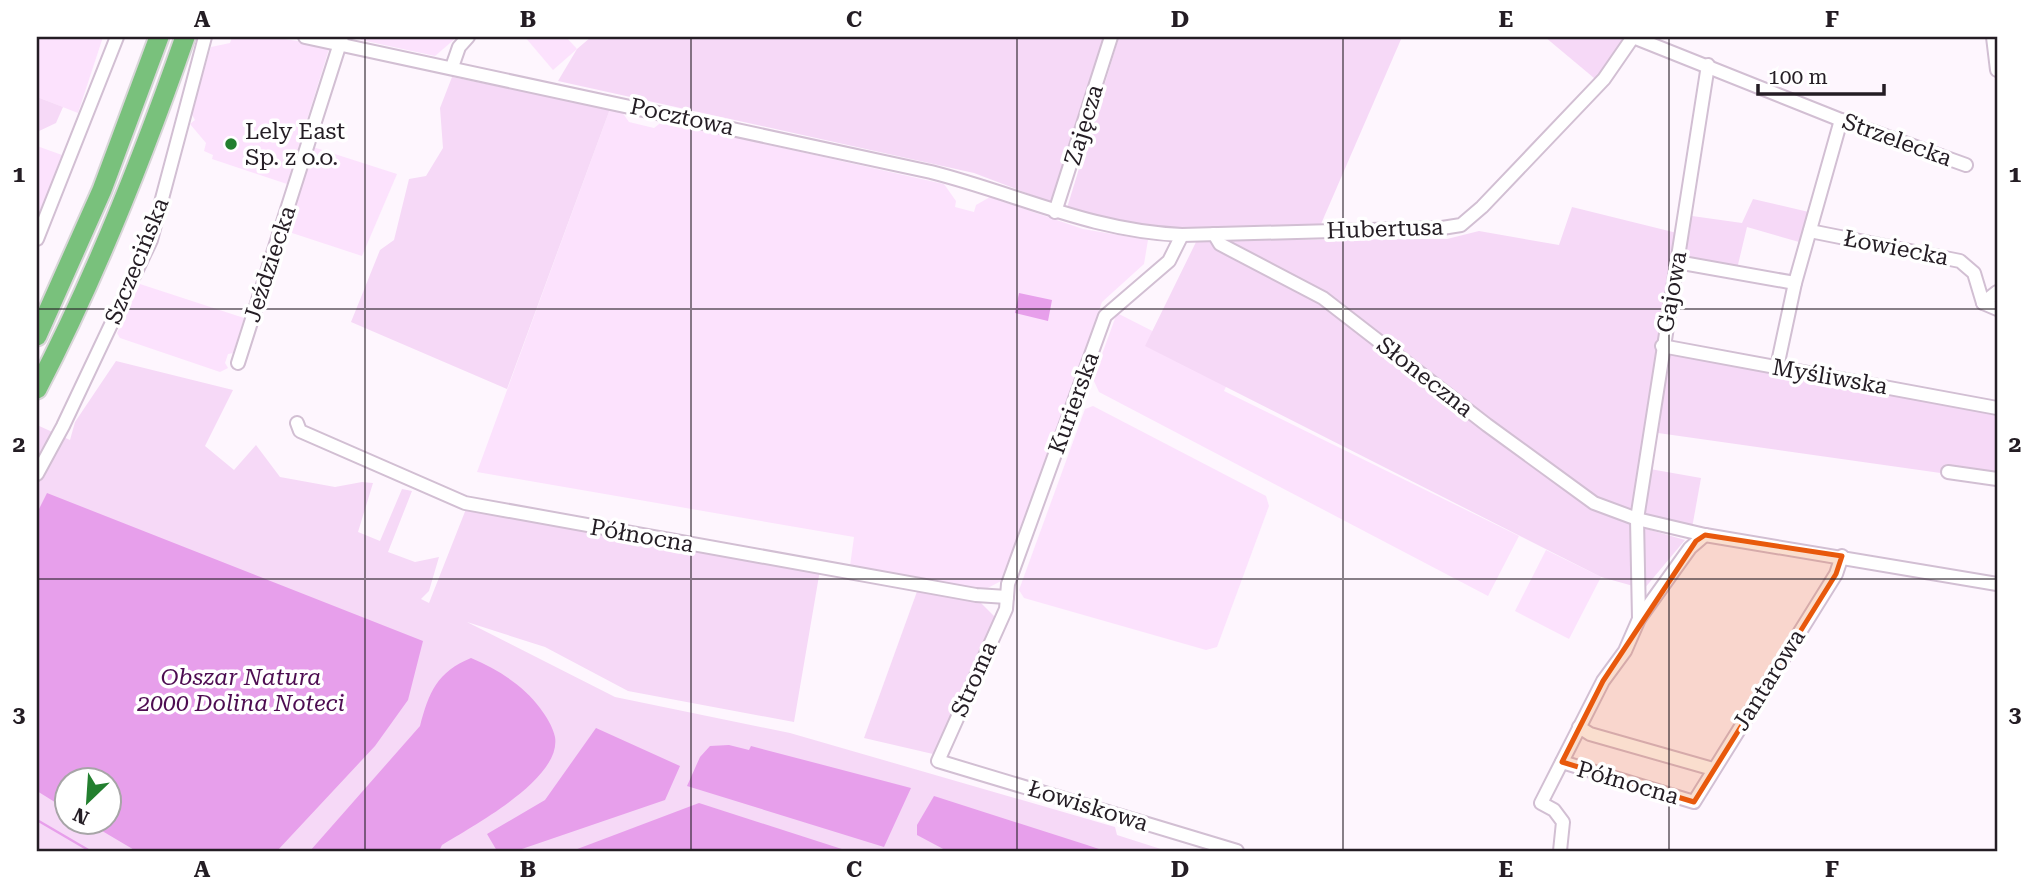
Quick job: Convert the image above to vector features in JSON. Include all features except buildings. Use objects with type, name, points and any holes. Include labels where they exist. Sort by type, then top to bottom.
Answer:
[{"type":"highway","points":[[37,336],[103,190],[159,37]]},
{"type":"highway","points":[[37,389],[63,339],[124,198],[185,37]]},
{"type":"street","points":[[37,239],[117,37]]},
{"type":"street","name":"Szczecińska","points":[[37,474],[63,426],[151,240],[205,37]]},
{"type":"street","name":"Pocztowa","points":[[305,37],[341,40],[452,67],[931,172],[996,190],[1055,212]]},
{"type":"street","points":[[452,67],[459,47],[468,37]]},
{"type":"street","name":"Zajęcza","points":[[1055,212],[1111,37]]},
{"type":"street","name":"Hubertusa","points":[[1055,212],[1117,228],[1182,235],[1417,229],[1461,225],[1482,207],[1604,79],[1633,37]]},
{"type":"street","name":"Strzelecka","points":[[1633,37],[1841,120],[1966,165]]},
{"type":"street","points":[[1993,37],[1997,70]]},
{"type":"street","name":"Jeździecka","points":[[238,363],[341,40]]},
{"type":"street","name":"Gajowa","points":[[1637,519],[1707,65]]},
{"type":"street","points":[[1777,367],[1796,283],[1841,120]]},
{"type":"street","name":"Łowiecka","points":[[1810,231],[1960,261],[1974,273],[1983,303]]},
{"type":"street","name":"Słoneczna","points":[[1213,234],[1220,244],[1323,298],[1487,425],[1594,503],[1637,519],[1705,535],[1997,584]]},
{"type":"street","name":"Kurierska","points":[[1007,597],[1009,584],[1105,316],[1169,261],[1182,235]]},
{"type":"street","points":[[1676,262],[1796,283]]},
{"type":"street","points":[[1997,292],[1983,303],[1997,309]]},
{"type":"street","name":"Myśliwska","points":[[1662,346],[1997,408]]},
{"type":"street","name":"Północna","points":[[297,423],[300,431],[465,503],[976,595],[1007,597]]},
{"type":"street","points":[[1948,472],[1997,479]]},
{"type":"street","points":[[1637,519],[1639,620]]},
{"type":"street","points":[[1560,851],[1563,822],[1554,810],[1541,803],[1603,681],[1625,650],[1639,620],[1690,548],[1705,535]]},
{"type":"street","name":"Jantarowa","points":[[1694,802],[1836,574],[1842,556]]},
{"type":"street","name":"Stroma","points":[[938,761],[1006,609],[1007,597]]},
{"type":"street","points":[[1579,727],[1590,734],[1713,769]]},
{"type":"street","name":"Łowiskowa","points":[[938,761],[1237,851]]},
{"type":"street","name":"Północna","points":[[1562,762],[1694,802]]},
{"type":"highlighted area","points":[[1705,535],[1842,556],[1836,574],[1694,802],[1562,762],[1603,681],[1696,541]]},
{"type":"shaded area","points":[[37,37],[103,37],[78,113],[37,97]]},
{"type":"shaded area","points":[[232,37],[271,37],[330,46],[287,184],[212,159],[213,155],[204,151],[206,143],[190,124],[195,120],[191,113],[211,47],[230,43]]},
{"type":"shaded area","points":[[360,37],[457,37],[435,56],[361,40]]},
{"type":"shaded area","points":[[525,37],[566,37],[577,49],[553,70]]},
{"type":"shaded area","points":[[610,109],[622,112],[629,122],[654,128],[663,121],[944,184],[956,201],[955,207],[974,212],[976,205],[990,197],[1083,229],[1148,240],[1144,264],[1102,302],[1001,581],[984,590],[850,566],[854,537],[477,472]]},
{"type":"shaded area","points":[[37,146],[62,155],[37,220]]},
{"type":"shaded area","points":[[313,147],[397,174],[362,256],[286,231]]},
{"type":"shaded area","points":[[140,284],[244,318],[233,353],[228,354],[225,363],[228,368],[220,372],[120,338],[117,333]]},
{"type":"shaded area","points":[[1019,293],[1052,300],[1048,321],[1015,313]]},
{"type":"shaded area","points":[[1117,313],[1233,372],[1224,391],[1519,536],[1488,596],[1099,392],[1093,379]]},
{"type":"shaded area","points":[[1093,406],[1266,496],[1269,506],[1217,647],[1206,650],[1024,598],[1019,590],[1085,409]]},
{"type":"shaded area","points":[[47,493],[423,641],[408,700],[375,746],[277,851],[136,851],[111,836],[122,836],[122,766],[52,766],[52,800],[37,791],[37,513]]},
{"type":"shaded area","points":[[1546,550],[1601,577],[1569,639],[1515,611]]},
{"type":"shaded area","points":[[471,658],[518,685],[545,714],[555,737],[553,753],[545,769],[512,800],[442,845],[439,851],[310,851],[420,726],[436,684],[450,670]]},
{"type":"shaded area","points":[[596,728],[680,766],[665,800],[516,851],[497,851],[487,834],[545,800]]},
{"type":"shaded area","points":[[729,745],[749,750],[751,746],[911,788],[884,847],[687,786],[700,757],[710,746]]},
{"type":"shaded area","points":[[934,796],[1105,851],[947,851],[917,835],[917,825]]},
{"type":"shaded area","points":[[699,803],[848,851],[572,851]]},
{"type":"green space","points":[[591,37],[1104,37],[1053,203],[974,173],[558,81],[577,49]]},
{"type":"green space","points":[[1119,37],[1402,37],[1321,224],[1185,228],[1118,222],[1067,208]]},
{"type":"green space","points":[[1545,37],[1624,37],[1600,83]]},
{"type":"green space","points":[[452,77],[610,109],[507,389],[351,322],[380,250],[394,240],[409,179],[426,176],[443,148],[440,108]]},
{"type":"green space","points":[[37,97],[63,107],[56,123],[37,132]]},
{"type":"green space","points":[[1753,199],[1813,213],[1806,244],[1747,227],[1736,273],[1677,262],[1660,347],[1724,357],[1776,374],[1997,414],[1997,481],[1644,431],[1633,525],[1685,540],[1644,589],[1601,577],[1145,346],[1197,240],[1447,239],[1479,231],[1559,245],[1572,207],[1681,234],[1685,215],[1742,223]]},
{"type":"green space","name":"Obszar Natura 2000 Dolina Noteci","points":[[116,361],[233,390],[205,446],[234,470],[256,445],[280,477],[335,487],[362,482],[373,483],[358,532],[380,541],[402,489],[412,491],[388,552],[415,562],[439,557],[429,591],[421,599],[429,603],[466,509],[820,570],[794,722],[628,691],[545,647],[467,622],[615,697],[790,733],[1115,827],[1117,835],[1167,851],[37,851],[37,425],[70,440],[75,422]]},
{"type":"green space","points":[[1650,469],[1701,478],[1692,528],[1643,517]]},
{"type":"green space","points":[[919,586],[977,599],[997,619],[933,754],[864,738]]},
{"type":"waterway","points":[[37,820],[90,851]]},
{"type":"place","name":"Lely East Sp. z o.o.","points":[[231,144]]}]
